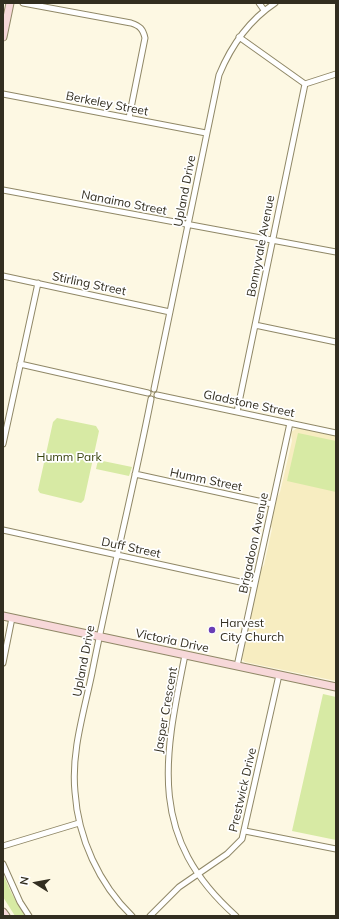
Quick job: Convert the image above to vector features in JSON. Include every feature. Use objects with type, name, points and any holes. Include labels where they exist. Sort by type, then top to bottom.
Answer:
[{"type":"street","points":[[3,37],[10,3]]},
{"type":"street","points":[[23,3],[131,23],[140,26],[144,31],[145,38],[129,118]]},
{"type":"street","points":[[259,3],[264,10]]},
{"type":"street","name":"Upland Drive","points":[[154,389],[189,226],[206,133],[219,75],[228,54],[239,37],[264,10],[275,3]]},
{"type":"street","points":[[239,37],[305,84],[336,74]]},
{"type":"street","name":"Bonnyvale Avenue","points":[[237,412],[305,84]]},
{"type":"street","name":"Berkeley Street","points":[[3,94],[206,133]]},
{"type":"street","name":"Nanaimo Street","points":[[3,190],[189,226],[336,252]]},
{"type":"street","name":"Stirling Street","points":[[3,276],[170,312]]},
{"type":"street","points":[[3,444],[38,283]]},
{"type":"street","points":[[255,325],[336,342]]},
{"type":"street","points":[[20,364],[148,393],[154,389],[157,395],[151,399],[148,396],[148,393]]},
{"type":"street","name":"Gladstone Street","points":[[157,395],[336,433]]},
{"type":"street","name":"Upland Drive","points":[[132,916],[107,886],[95,864],[79,823],[74,770],[77,743],[99,637],[151,399]]},
{"type":"street","name":"Brigadoon Avenue","points":[[237,666],[290,423]]},
{"type":"street","name":"Humm Street","points":[[135,474],[272,504]]},
{"type":"street","name":"Duff Street","points":[[3,530],[254,585]]},
{"type":"street","name":"Victoria Drive","points":[[3,616],[336,687]]},
{"type":"street","points":[[3,663],[12,618]]},
{"type":"street","points":[[3,626],[10,627]]},
{"type":"street","name":"Jasper Crescent","points":[[186,655],[170,732],[167,773],[169,799],[178,834],[197,873],[210,891],[236,916]]},
{"type":"street","name":"Prestwick Drive","points":[[150,916],[179,886],[236,847],[242,839],[279,675]]},
{"type":"street","points":[[3,846],[79,823]]},
{"type":"street","points":[[245,831],[336,849]]},
{"type":"street","points":[[3,864],[20,902],[29,916]]},
{"type":"street","points":[[3,912],[6,916]]},
{"type":"shaded area","points":[[297,428],[336,436],[336,681],[245,662],[242,659],[261,569],[264,565],[272,529],[271,525],[277,498],[280,492],[292,441],[291,432]]},
{"type":"green space","name":"Humm Park","points":[[57,418],[96,426],[99,431],[84,500],[81,503],[40,493],[38,490],[53,422]]},
{"type":"green space","points":[[298,433],[336,441],[336,492],[287,481]]},
{"type":"green space","points":[[98,460],[132,467],[129,476],[96,469]]},
{"type":"green space","points":[[323,694],[336,697],[336,840],[292,831]]},
{"type":"green space","points":[[3,874],[12,894],[25,916],[15,916],[3,897]]},
{"type":"place","name":"Harvest City Church","points":[[212,630]]}]
